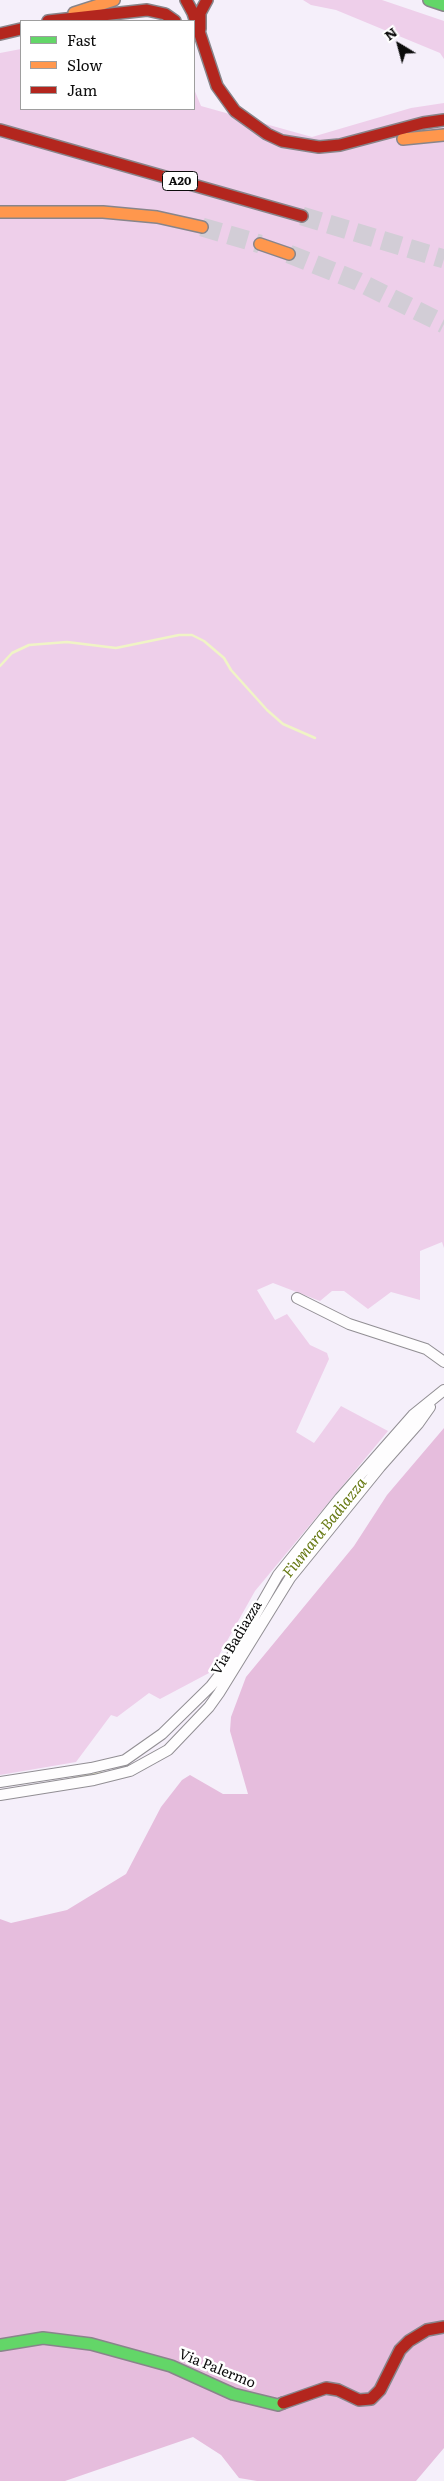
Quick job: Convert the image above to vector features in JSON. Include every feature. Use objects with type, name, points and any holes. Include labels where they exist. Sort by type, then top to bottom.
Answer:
[{"type":"main road","points":[[50,20],[114,0]]},
{"type":"main road","points":[[186,0],[195,20]]},
{"type":"main road","points":[[200,32],[200,13],[207,0]]},
{"type":"main road","points":[[429,0],[444,5]]},
{"type":"main road","points":[[175,8],[180,20]]},
{"type":"main road","points":[[56,20],[147,10],[165,14],[174,20]]},
{"type":"main road","points":[[195,21],[217,86],[225,100],[245,120],[282,141],[319,147],[444,135]]},
{"type":"main road","points":[[0,34],[20,29]]},
{"type":"main road","points":[[196,62],[209,96]]},
{"type":"main road","points":[[221,112],[229,121]]},
{"type":"main road","points":[[254,140],[278,151],[316,158],[345,156],[423,123],[444,120]]},
{"type":"main road","name":"A20","points":[[0,130],[302,216]]},
{"type":"main road","points":[[0,212],[103,212],[157,217],[202,227]]},
{"type":"main road","points":[[260,244],[290,254]]},
{"type":"main road","name":"Via Palermo","points":[[0,2345],[43,2338],[91,2344],[171,2366],[226,2392],[278,2405],[317,2389],[326,2388],[338,2390],[359,2400],[371,2399],[380,2390],[400,2350],[409,2341],[427,2330],[444,2327]]},
{"type":"street","points":[[297,1298],[349,1324],[426,1349],[444,1362]]},
{"type":"street","name":"Via Badiazza","points":[[0,1782],[91,1768],[125,1760],[162,1734],[199,1699],[225,1668],[269,1590],[291,1558],[371,1460],[413,1415],[434,1400],[444,1390]]},
{"type":"street","name":"Via Badiazza","points":[[0,1795],[94,1780],[142,1766],[168,1750],[209,1707],[235,1670],[290,1578],[380,1467],[418,1424],[434,1400]]},
{"type":"street","points":[[199,1699],[209,1707]]},
{"type":"shaded area","points":[[303,0],[382,0],[444,21],[444,59],[440,53],[336,10],[311,5]]},
{"type":"shaded area","points":[[20,49],[20,110],[195,110],[195,91],[201,106],[312,137],[411,108],[444,103],[444,1248],[442,1242],[420,1251],[420,1300],[391,1292],[368,1309],[344,1291],[332,1291],[320,1301],[273,1283],[257,1290],[275,1320],[287,1314],[310,1345],[327,1353],[329,1359],[296,1432],[314,1443],[341,1406],[388,1431],[255,1591],[209,1673],[160,1699],[149,1693],[117,1717],[111,1715],[76,1762],[0,1775],[0,53]]},
{"type":"shaded area","points":[[444,1428],[444,2448],[416,2481],[257,2481],[239,2478],[221,2455],[193,2437],[65,2481],[0,2481],[0,1919],[11,1923],[67,1910],[126,1874],[161,1807],[182,1780],[190,1775],[223,1794],[248,1794],[230,1731],[231,1717],[246,1677],[354,1546],[387,1495]]},
{"type":"waterway","points":[[0,666],[12,653],[29,645],[67,642],[116,648],[179,635],[192,635],[204,641],[224,658],[231,670],[267,710],[283,724],[315,738]]},
{"type":"waterway","name":"Fiumara Badiazza","points":[[304,1550],[368,1474]]},
{"type":"waterway","name":"Fiumara Badiazza","points":[[276,1589],[293,1564]]},
{"type":"waterway","name":"Fiumara Badiazza","points":[[71,1779],[102,1773]]},
{"type":"tunnel","points":[[302,216],[444,259]]},
{"type":"tunnel","points":[[202,227],[260,244]]},
{"type":"tunnel","points":[[289,254],[357,281],[444,324]]},
{"type":"traffic: fast","points":[[429,0],[444,5]]},
{"type":"traffic: fast","points":[[0,2345],[43,2338],[91,2344],[171,2366],[233,2394],[278,2405],[283,2403]]},
{"type":"traffic: slow","points":[[74,13],[114,0]]},
{"type":"traffic: slow","points":[[403,139],[444,135]]},
{"type":"traffic: slow","points":[[0,212],[103,212],[157,217],[202,227]]},
{"type":"traffic: slow","points":[[260,244],[289,254]]},
{"type":"traffic: jam","points":[[186,0],[193,13],[217,86],[235,111],[267,134],[282,141],[319,147],[340,145],[423,123],[444,120]]},
{"type":"traffic: jam","points":[[200,29],[200,13],[207,0]]},
{"type":"traffic: jam","points":[[57,20],[147,10],[165,14],[174,20]]},
{"type":"traffic: jam","points":[[0,34],[20,29]]},
{"type":"traffic: jam","points":[[0,130],[302,216]]},
{"type":"traffic: jam","points":[[283,2403],[326,2388],[338,2390],[359,2400],[371,2399],[380,2390],[400,2350],[409,2341],[427,2330],[444,2327]]}]
